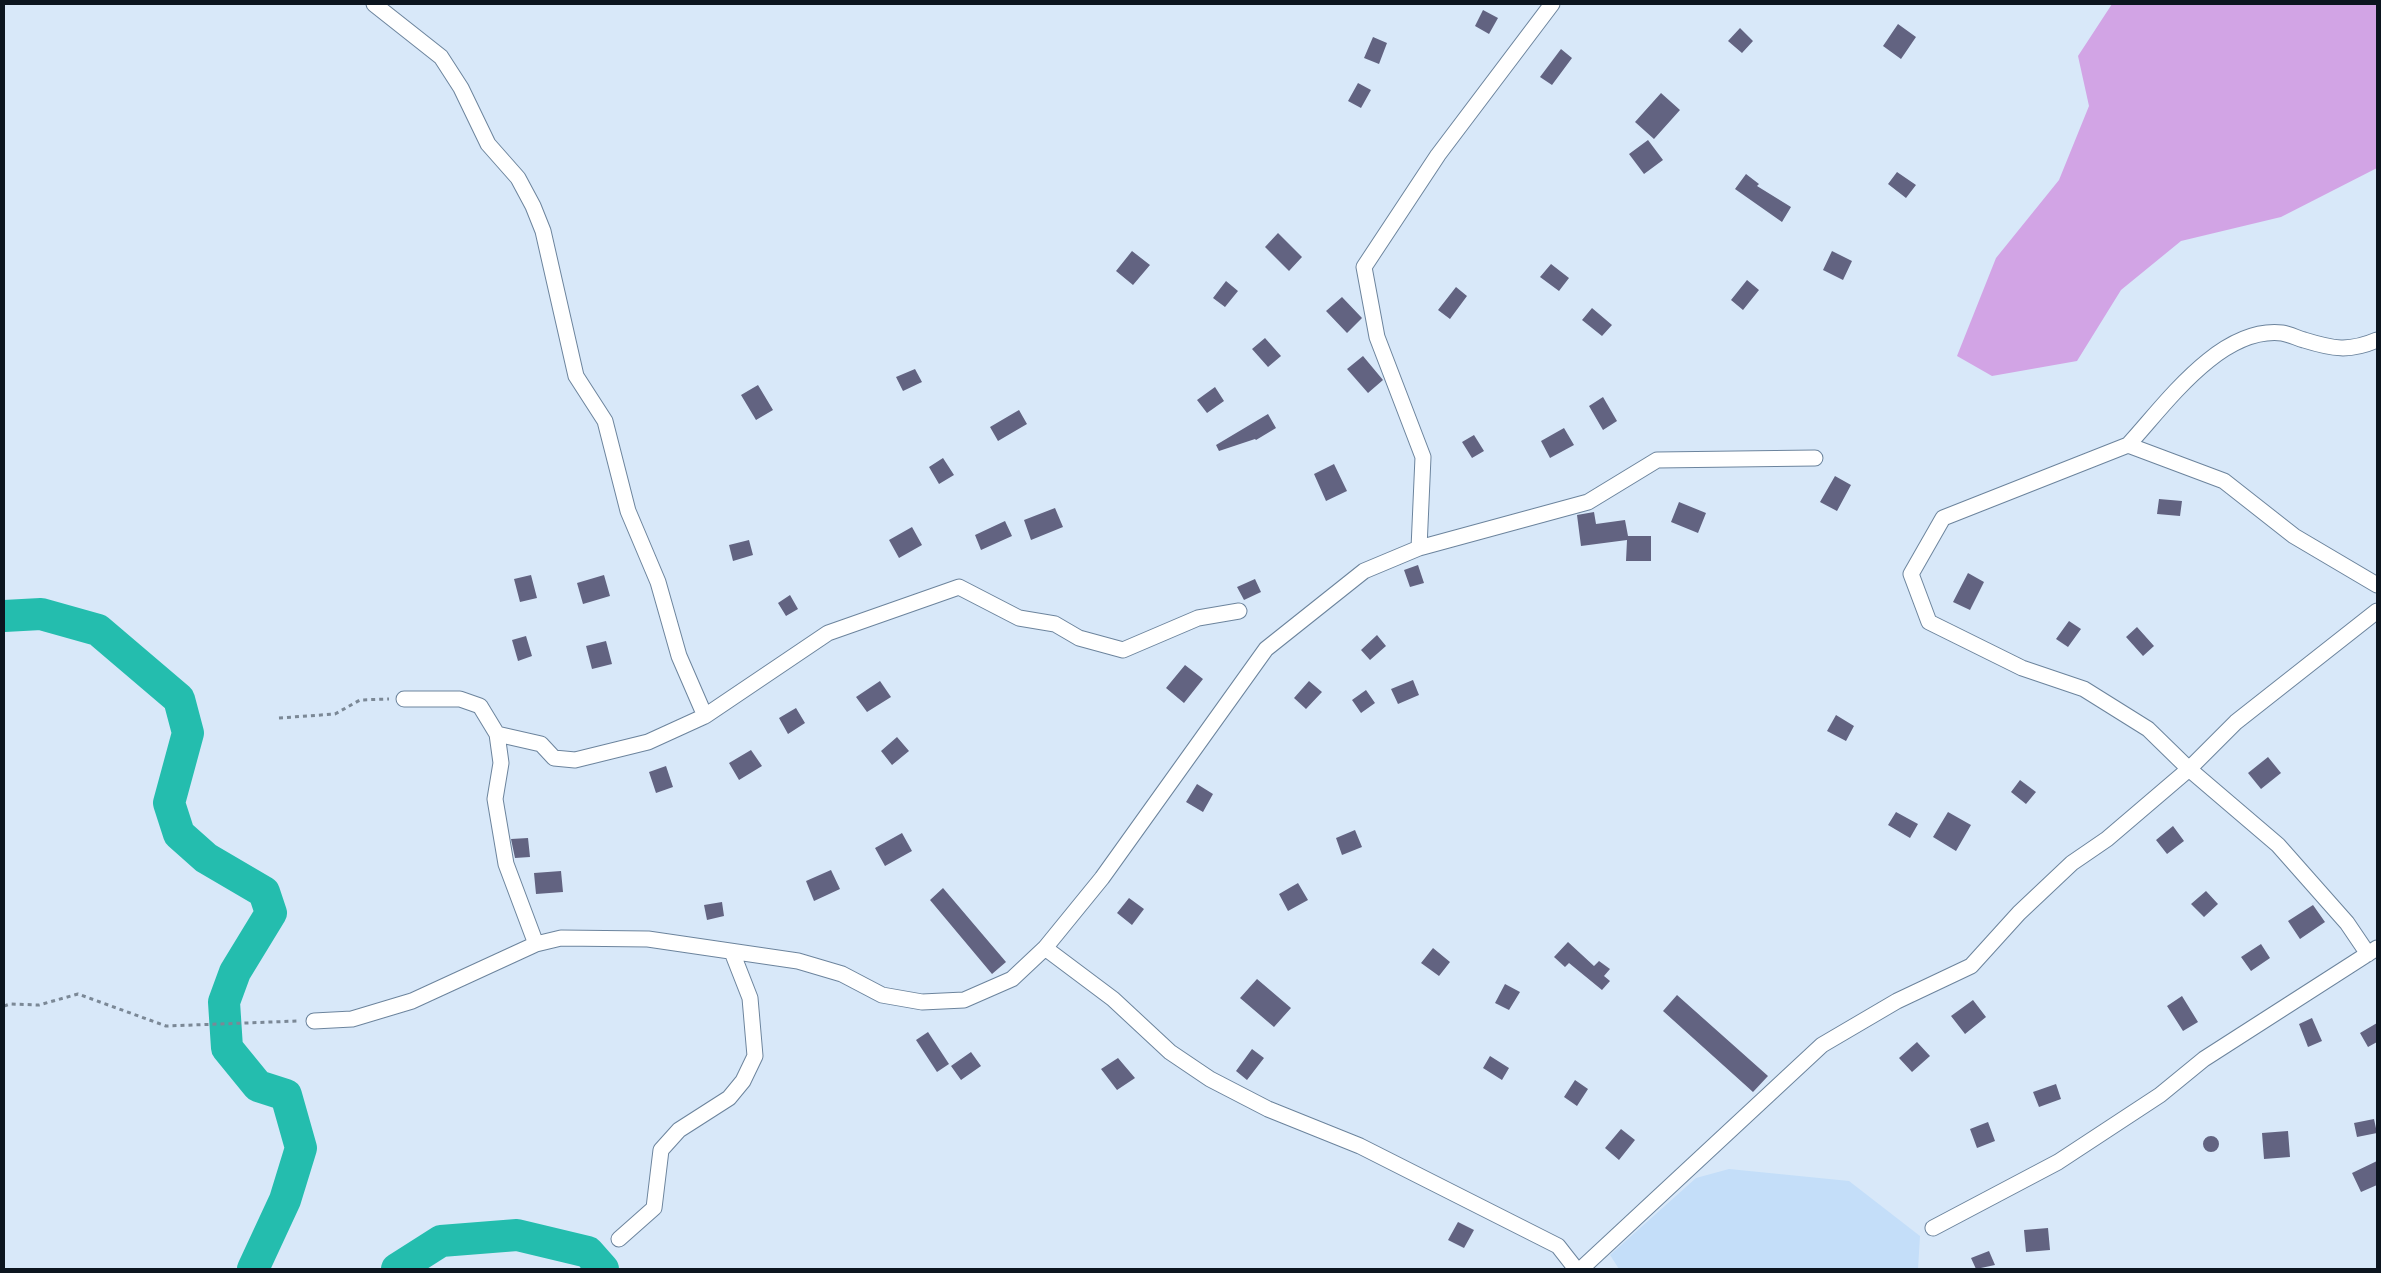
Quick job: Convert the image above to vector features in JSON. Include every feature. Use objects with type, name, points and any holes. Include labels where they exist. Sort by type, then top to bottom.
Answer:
[{"type":"street","points":[[374,4],[441,57],[461,88],[488,144],[518,178],[533,206],[543,231],[576,376],[605,422],[628,511],[658,582],[679,656],[705,716]]},
{"type":"street","points":[[1419,548],[1423,457],[1377,337],[1364,267],[1438,155],[1552,4]]},
{"type":"street","points":[[1933,1228],[2058,1162],[2160,1095],[2204,1059],[2373,951],[2278,844],[2189,769],[2148,729],[2084,689],[2022,668],[1929,622],[1911,574],[1943,518],[2128,445],[2204,362],[2246,337],[2282,333],[2332,349],[2360,347],[2377,340]]},
{"type":"street","points":[[2128,445],[2224,481],[2294,536],[2377,585]]},
{"type":"street","points":[[314,1021],[352,1019],[412,1000],[536,944],[561,938],[648,939],[798,961],[842,974],[882,995],[922,1002],[964,1000],[1012,979],[1046,948],[1102,878],[1266,649],[1364,572],[1419,548],[1588,502],[1657,460],[1815,458]]},
{"type":"street","points":[[497,734],[541,744],[554,758],[574,760],[648,742],[705,716],[828,632],[959,587],[1019,618],[1055,624],[1079,638],[1123,650],[1198,618],[1239,611]]},
{"type":"street","points":[[1581,1269],[1822,1045],[1897,1001],[1971,966],[2019,913],[2072,862],[2107,839],[2189,769],[2236,722],[2377,611]]},
{"type":"street","points":[[404,699],[460,699],[480,706],[497,734],[501,763],[495,799],[506,864],[536,944]]},
{"type":"street","points":[[1046,948],[1113,999],[1170,1052],[1210,1079],[1268,1109],[1360,1146],[1558,1246],[1576,1269]]},
{"type":"street","points":[[619,1239],[654,1208],[661,1150],[679,1130],[729,1098],[742,1081],[755,1056],[750,998],[732,952]]},
{"type":"path","points":[[279,718],[335,714],[360,700],[404,699]]},
{"type":"path","points":[[4,1004],[39,1005],[78,994],[166,1026],[192,1027],[295,1021]]},
{"type":"shaded area","points":[[2112,4],[2377,4],[2377,168],[2281,217],[2181,241],[2121,290],[2077,361],[1992,376],[1957,356],[1996,258],[2059,180],[2089,106],[2078,56]]},
{"type":"shaded area","points":[[1729,1169],[1849,1181],[1920,1236],[1918,1269],[1619,1269],[1610,1255],[1696,1178]]},
{"type":"building","points":[[1483,10],[1498,18],[1489,34],[1475,26]]},
{"type":"building","points":[[1898,24],[1916,37],[1901,59],[1883,46]]},
{"type":"building","points":[[1740,28],[1753,41],[1742,53],[1728,41]]},
{"type":"building","points":[[1373,37],[1387,43],[1379,64],[1364,58]]},
{"type":"building","points":[[1561,49],[1572,58],[1552,85],[1540,77]]},
{"type":"building","points":[[1358,83],[1371,90],[1361,108],[1348,101]]},
{"type":"building","points":[[1661,93],[1680,110],[1654,139],[1635,122]]},
{"type":"building","points":[[1648,140],[1663,160],[1644,174],[1629,154]]},
{"type":"building","points":[[1897,172],[1916,185],[1906,198],[1888,184]]},
{"type":"building","points":[[1746,174],[1759,184],[1757,186],[1791,207],[1782,222],[1735,189]]},
{"type":"building","points":[[1278,233],[1302,257],[1289,271],[1265,247]]},
{"type":"building","points":[[1132,251],[1150,265],[1133,285],[1116,271]]},
{"type":"building","points":[[1832,251],[1852,261],[1843,280],[1823,270]]},
{"type":"building","points":[[1551,264],[1569,278],[1559,291],[1540,277]]},
{"type":"building","points":[[1747,280],[1759,290],[1743,310],[1731,300]]},
{"type":"building","points":[[1226,281],[1238,291],[1225,307],[1213,298]]},
{"type":"building","points":[[1456,287],[1467,296],[1450,319],[1438,310]]},
{"type":"building","points":[[1342,297],[1362,318],[1347,333],[1326,311]]},
{"type":"building","points":[[1592,308],[1612,325],[1602,336],[1582,320]]},
{"type":"building","points":[[1265,338],[1281,356],[1268,367],[1252,349]]},
{"type":"building","points":[[1363,356],[1383,380],[1368,393],[1347,369]]},
{"type":"building","points":[[915,369],[922,382],[903,391],[896,377]]},
{"type":"building","points":[[758,385],[773,410],[756,420],[741,395]]},
{"type":"building","points":[[1215,387],[1224,401],[1207,413],[1197,400]]},
{"type":"building","points":[[1603,397],[1617,421],[1603,430],[1589,406]]},
{"type":"building","points":[[1019,410],[1027,424],[998,441],[990,427]]},
{"type":"building","points":[[1268,414],[1276,428],[1256,440],[1219,451],[1216,445]]},
{"type":"building","points":[[1564,428],[1574,445],[1550,458],[1541,441]]},
{"type":"building","points":[[1474,435],[1484,451],[1472,458],[1462,442]]},
{"type":"building","points":[[943,458],[954,475],[939,484],[929,467]]},
{"type":"building","points":[[1334,464],[1347,491],[1326,501],[1314,474]]},
{"type":"building","points":[[1835,476],[1851,485],[1837,511],[1820,502]]},
{"type":"building","points":[[2159,499],[2182,501],[2180,516],[2157,514]]},
{"type":"building","points":[[1679,502],[1706,513],[1698,533],[1671,522]]},
{"type":"building","points":[[1055,508],[1063,527],[1031,540],[1024,520]]},
{"type":"building","points":[[1594,512],[1596,524],[1625,520],[1628,536],[1651,536],[1651,561],[1626,561],[1627,540],[1581,546],[1577,515]]},
{"type":"building","points":[[1005,521],[1012,536],[981,550],[975,535]]},
{"type":"building","points":[[912,527],[922,545],[899,558],[889,540]]},
{"type":"building","points":[[749,540],[753,555],[733,561],[729,545]]},
{"type":"building","points":[[1418,565],[1424,583],[1410,587],[1404,570]]},
{"type":"building","points":[[1968,573],[1984,582],[1970,610],[1953,602]]},
{"type":"building","points":[[531,575],[537,598],[520,602],[514,579]]},
{"type":"building","points":[[604,575],[610,596],[583,604],[577,583]]},
{"type":"building","points":[[1255,579],[1261,592],[1244,600],[1237,587]]},
{"type":"building","points":[[790,595],[798,609],[786,616],[778,603]]},
{"type":"building","points":[[2069,621],[2081,629],[2068,647],[2056,639]]},
{"type":"building","points":[[2137,627],[2154,646],[2143,656],[2126,637]]},
{"type":"building","points":[[1377,635],[1386,646],[1370,660],[1361,650]]},
{"type":"building","points":[[526,636],[532,656],[518,661],[512,640]]},
{"type":"building","points":[[606,641],[612,664],[592,669],[586,646]]},
{"type":"building","points":[[1185,665],[1203,679],[1184,703],[1166,688]]},
{"type":"building","points":[[1413,680],[1419,695],[1398,704],[1391,689]]},
{"type":"building","points":[[880,681],[891,697],[867,712],[856,697]]},
{"type":"building","points":[[1309,681],[1322,692],[1306,709],[1294,698]]},
{"type":"building","points":[[1366,690],[1375,703],[1361,713],[1352,700]]},
{"type":"building","points":[[796,708],[805,723],[788,734],[779,718]]},
{"type":"building","points":[[1836,715],[1854,726],[1846,741],[1827,731]]},
{"type":"building","points":[[897,737],[909,751],[892,765],[881,751]]},
{"type":"building","points":[[751,750],[762,766],[739,780],[729,763]]},
{"type":"building","points":[[2268,757],[2281,773],[2261,789],[2248,773]]},
{"type":"building","points":[[666,766],[673,787],[656,793],[649,772]]},
{"type":"building","points":[[2020,780],[2036,792],[2026,804],[2011,792]]},
{"type":"building","points":[[1197,784],[1213,794],[1203,812],[1186,802]]},
{"type":"building","points":[[1896,812],[1918,824],[1910,838],[1888,825]]},
{"type":"building","points":[[1948,812],[1971,825],[1956,851],[1933,837]]},
{"type":"building","points":[[2173,826],[2184,841],[2167,854],[2156,840]]},
{"type":"building","points":[[1355,830],[1362,847],[1342,855],[1336,838]]},
{"type":"building","points":[[902,833],[912,851],[885,866],[875,848]]},
{"type":"building","points":[[528,838],[530,857],[515,858],[511,839]]},
{"type":"building","points":[[831,870],[840,889],[814,901],[806,881]]},
{"type":"building","points":[[561,871],[563,892],[536,894],[534,873]]},
{"type":"building","points":[[1298,883],[1308,900],[1288,911],[1279,894]]},
{"type":"building","points":[[943,888],[1006,962],[992,974],[930,900]]},
{"type":"building","points":[[2206,891],[2218,904],[2204,917],[2191,904]]},
{"type":"building","points":[[1129,898],[1144,909],[1132,925],[1117,913]]},
{"type":"building","points":[[722,902],[724,916],[707,920],[704,905]]},
{"type":"building","points":[[2313,905],[2325,922],[2300,939],[2288,921]]},
{"type":"building","points":[[1568,942],[1594,966],[1599,961],[1610,969],[1604,976],[1610,981],[1602,990],[1569,963],[1565,967],[1554,957]]},
{"type":"building","points":[[2261,944],[2270,958],[2251,971],[2241,957]]},
{"type":"building","points":[[1433,948],[1450,962],[1439,976],[1421,963]]},
{"type":"building","points":[[1257,979],[1291,1008],[1274,1027],[1240,998]]},
{"type":"building","points":[[1505,984],[1520,992],[1509,1010],[1495,1003]]},
{"type":"building","points":[[1677,995],[1768,1076],[1753,1092],[1663,1011]]},
{"type":"building","points":[[2182,996],[2198,1022],[2183,1031],[2167,1006]]},
{"type":"building","points":[[1973,1000],[1986,1017],[1965,1034],[1951,1016]]},
{"type":"building","points":[[2312,1018],[2322,1041],[2308,1047],[2299,1024]]},
{"type":"building","points":[[2377,1023],[2377,1042],[2368,1047],[2360,1033]]},
{"type":"building","points":[[928,1032],[949,1064],[937,1072],[916,1040]]},
{"type":"building","points":[[1917,1042],[1930,1056],[1912,1072],[1899,1058]]},
{"type":"building","points":[[1252,1049],[1264,1058],[1247,1080],[1236,1071]]},
{"type":"building","points":[[971,1052],[981,1066],[961,1080],[951,1066]]},
{"type":"building","points":[[1490,1056],[1509,1068],[1502,1080],[1483,1068]]},
{"type":"building","points":[[1118,1058],[1135,1078],[1117,1090],[1101,1069]]},
{"type":"building","points":[[1575,1080],[1588,1089],[1577,1106],[1564,1097]]},
{"type":"building","points":[[2056,1084],[2061,1099],[2039,1107],[2033,1092]]},
{"type":"building","points":[[2374,1119],[2377,1133],[2357,1137],[2354,1123]]},
{"type":"building","points":[[1988,1122],[1995,1141],[1977,1148],[1970,1129]]},
{"type":"building","points":[[1621,1129],[1635,1140],[1619,1160],[1605,1148]]},
{"type":"building","points":[[2288,1131],[2290,1157],[2264,1159],[2262,1133]]},
{"type":"building","points":[[2211,1136],[2217,1138],[2219,1144],[2217,1150],[2211,1152],[2205,1150],[2203,1144],[2205,1138]]},
{"type":"building","points":[[2377,1161],[2377,1185],[2361,1192],[2352,1173]]},
{"type":"building","points":[[1458,1222],[1474,1230],[1464,1248],[1448,1240]]},
{"type":"building","points":[[2048,1228],[2050,1250],[2026,1252],[2024,1230]]},
{"type":"building","points":[[1989,1251],[1995,1265],[1976,1269],[1971,1258]]},
{"type":"waterway","points":[[4,616],[41,614],[98,630],[179,699],[188,733],[169,803],[179,834],[206,858],[264,892],[271,913],[235,972],[224,1002],[227,1048],[258,1086],[286,1095],[301,1148],[285,1200],[253,1269]]},
{"type":"waterway","points":[[397,1269],[441,1241],[517,1235],[588,1252],[603,1269]]}]
